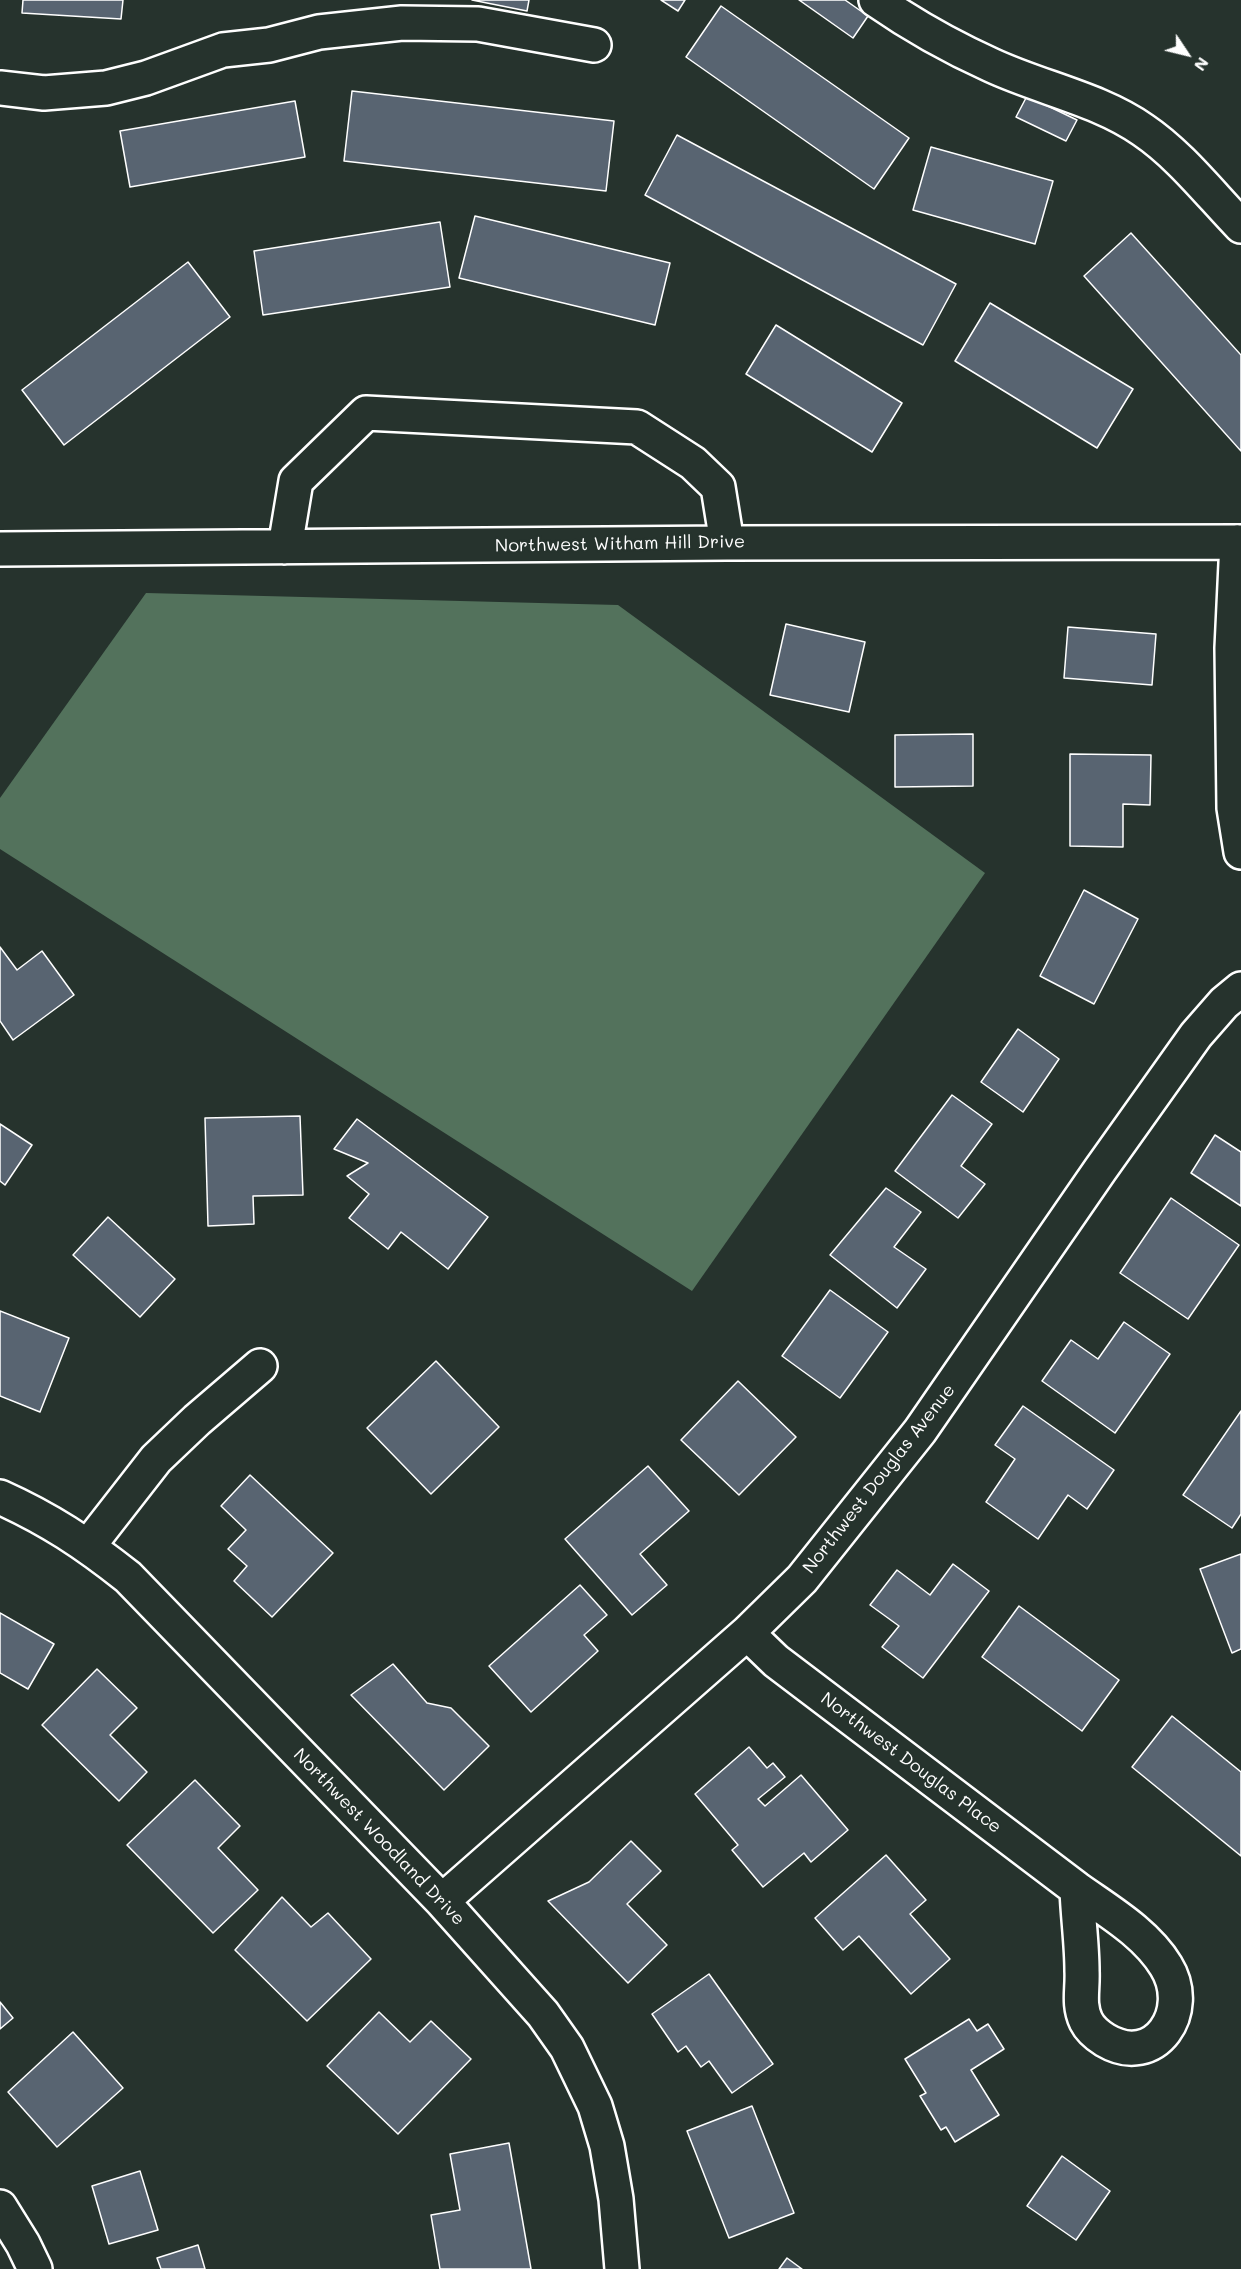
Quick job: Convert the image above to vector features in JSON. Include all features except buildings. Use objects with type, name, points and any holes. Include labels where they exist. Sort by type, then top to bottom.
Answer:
[{"type":"street","points":[[876,0],[912,24],[992,66],[1116,114],[1143,129],[1166,148],[1241,226]]},
{"type":"street","points":[[0,88],[44,93],[106,88],[146,78],[223,50],[269,45],[319,32],[402,23],[478,24],[594,45]]},
{"type":"street","points":[[285,548],[296,481],[366,414],[637,427],[693,463],[718,487],[728,543]]},
{"type":"street","points":[[1239,542],[1232,648],[1234,808],[1241,852]]},
{"type":"street","name":"Northwest Witham Hill Drive","points":[[0,549],[728,543],[1239,542]]},
{"type":"street","name":"Northwest Douglas Avenue","points":[[442,1901],[747,1634],[802,1579],[920,1431],[1196,1035],[1224,1003],[1241,989]]},
{"type":"street","points":[[89,1545],[156,1459],[260,1366]]},
{"type":"street","name":"Northwest Woodland Drive","points":[[0,1497],[41,1516],[89,1545],[128,1577],[442,1901],[543,2014],[567,2048],[594,2106],[607,2146],[616,2199],[622,2269]]},
{"type":"street","name":"Northwest Douglas Place","points":[[747,1634],[776,1661],[1124,1923],[1157,1953],[1168,1969],[1176,1997],[1170,2026],[1154,2043],[1132,2049],[1117,2047],[1097,2035],[1086,2021],[1080,2002],[1082,1972],[1077,1889]]},
{"type":"street","points":[[0,2207],[23,2244],[35,2269]]},
{"type":"green space","points":[[146,593],[618,605],[985,873],[692,1291],[0,849],[0,798]]}]
